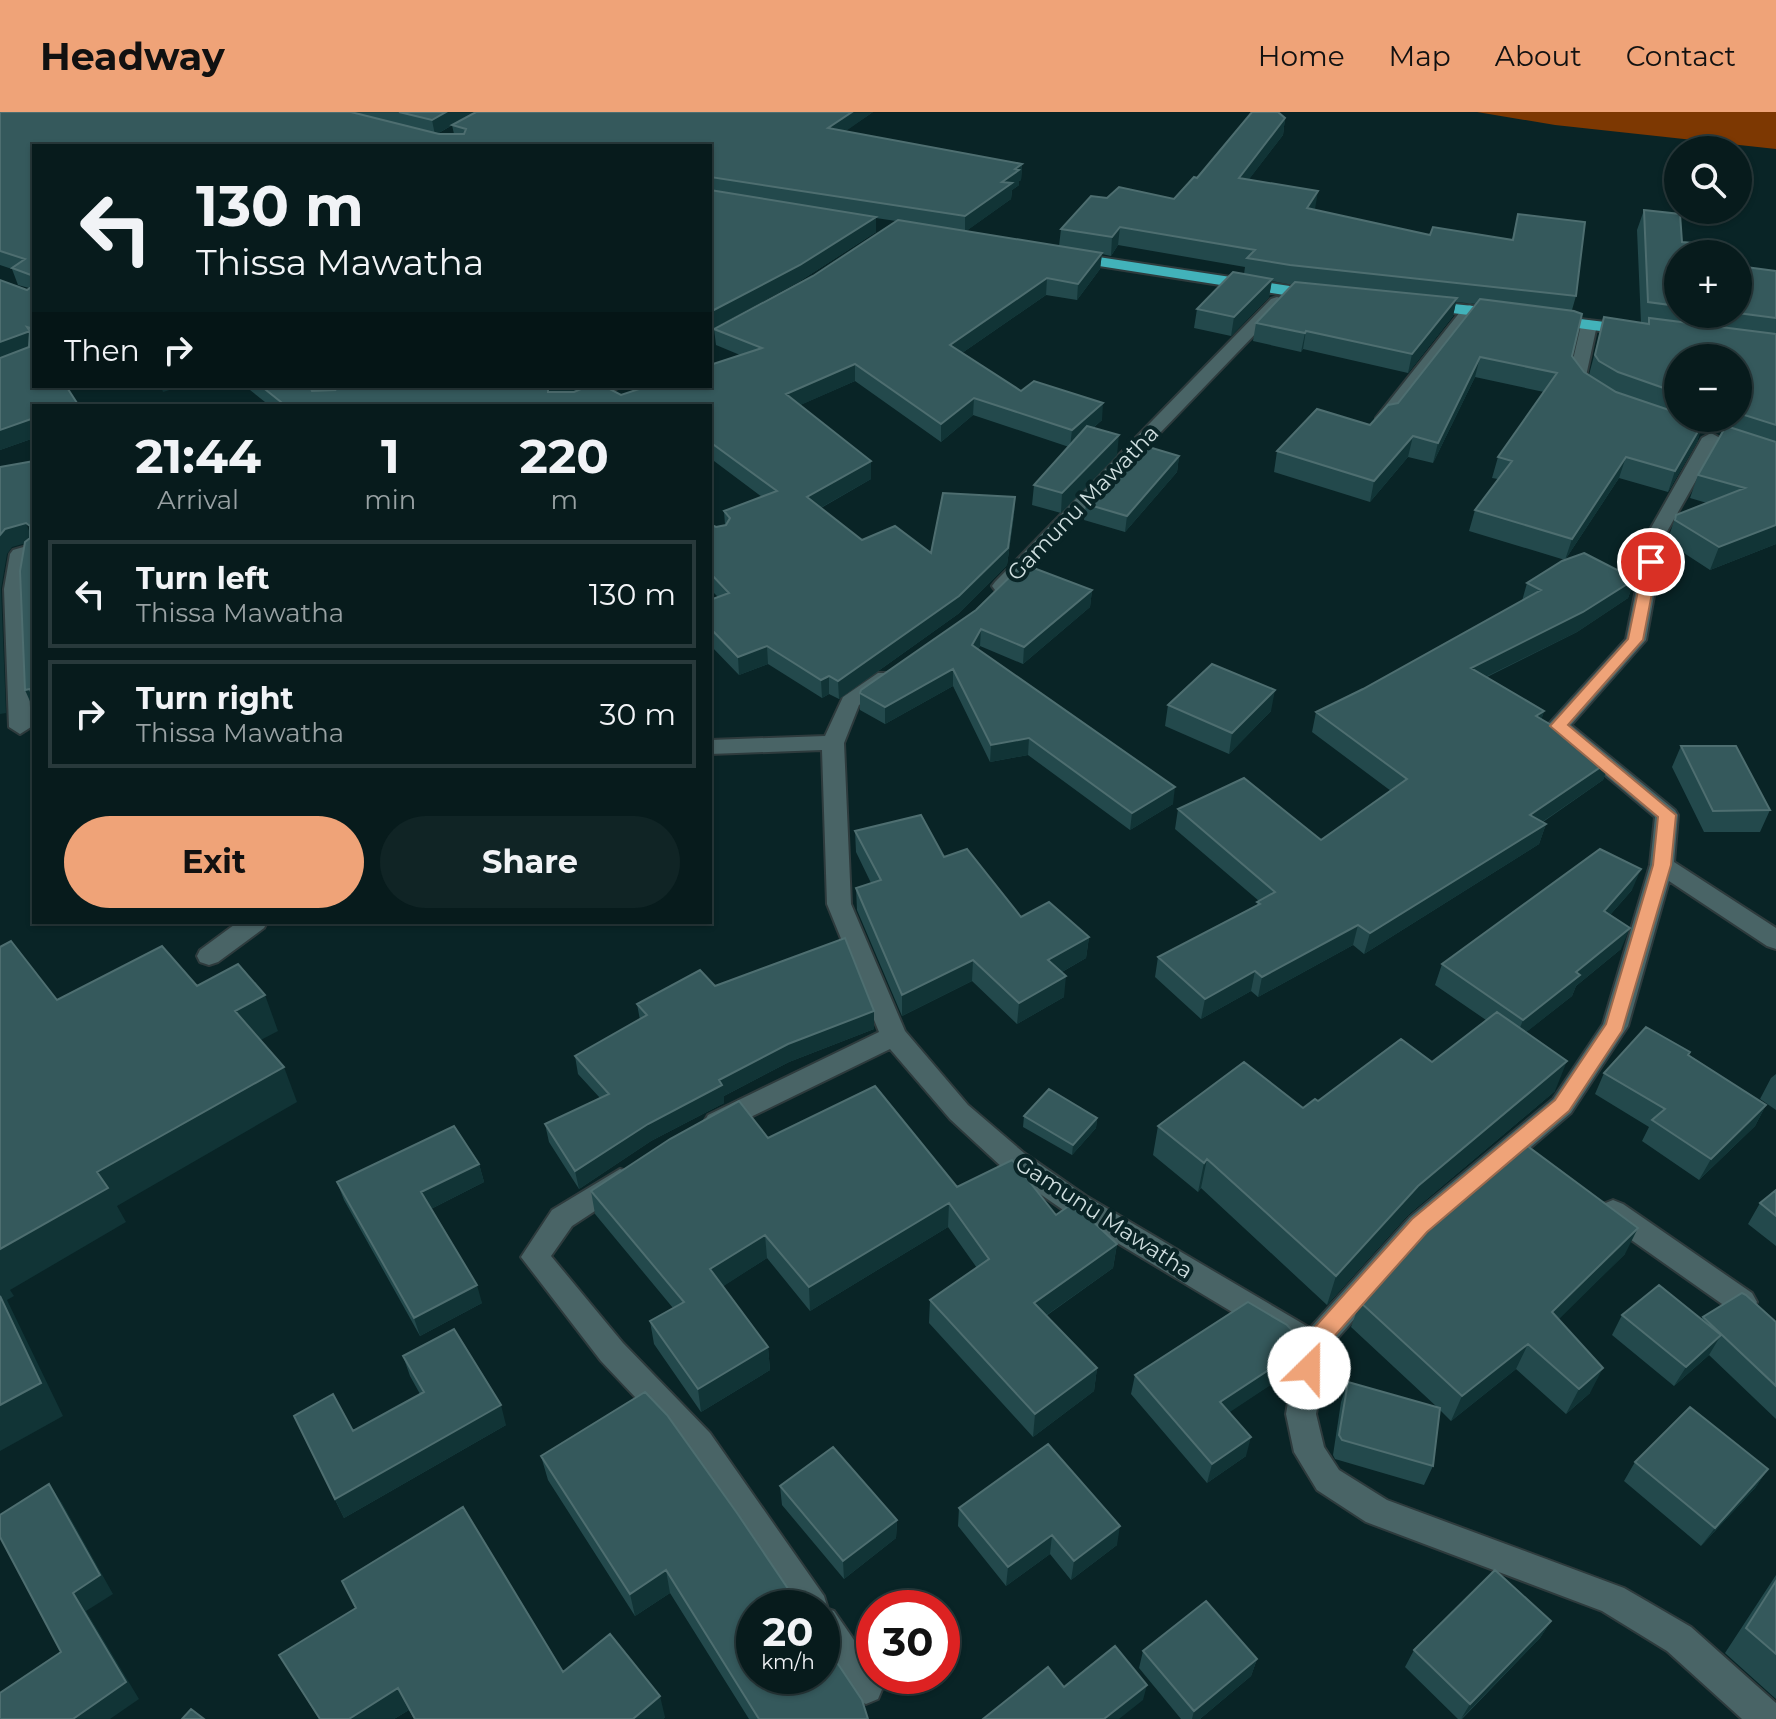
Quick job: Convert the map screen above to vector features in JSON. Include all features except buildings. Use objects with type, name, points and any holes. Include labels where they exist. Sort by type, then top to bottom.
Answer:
[{"type":"highway","points":[[1050,254],[1287,292],[1332,296]]},
{"type":"highway","points":[[1409,304],[1651,333]]},
{"type":"street","name":"Gamunu Mawatha","points":[[989,599],[1074,515],[1287,292]]},
{"type":"street","points":[[1385,418],[1470,310]]},
{"type":"street","points":[[1589,325],[1577,377],[1584,388],[1604,401]]},
{"type":"street","points":[[573,404],[610,388]]},
{"type":"street","points":[[1711,438],[1656,535],[1636,640],[1558,726],[1667,815],[1662,865],[1615,1026],[1562,1106],[1420,1225],[1313,1345],[1301,1414],[1310,1452],[1328,1480],[1377,1511],[1612,1599],[1679,1639],[1768,1719]]},
{"type":"street","points":[[20,727],[14,589],[20,554],[32,551]]},
{"type":"street","name":"Gamunu Mawatha","points":[[902,666],[850,702],[833,743],[839,904],[894,1036],[959,1112],[1014,1161],[1076,1204],[1313,1345]]},
{"type":"street","points":[[712,747],[833,743]]},
{"type":"street","points":[[1662,865],[1776,940]]},
{"type":"street","points":[[209,956],[252,924]]},
{"type":"street","points":[[699,1132],[762,1098],[894,1036]]},
{"type":"street","points":[[1516,1144],[1541,1162]]},
{"type":"street","points":[[637,1168],[562,1218],[535,1257],[612,1352],[699,1443],[800,1590]]},
{"type":"street","points":[[1591,1197],[1742,1302]]},
{"type":"street","points":[[840,1649],[856,1672]]},
{"type":"shaded area","points":[[1477,112],[1776,112],[1776,149],[1752,146],[1752,136],[1664,137],[1555,125]]},
{"type":"route","points":[[1309,1368],[1313,1345],[1420,1225],[1562,1106],[1615,1026],[1662,865],[1667,815],[1558,726],[1636,640],[1651,562]]}]
